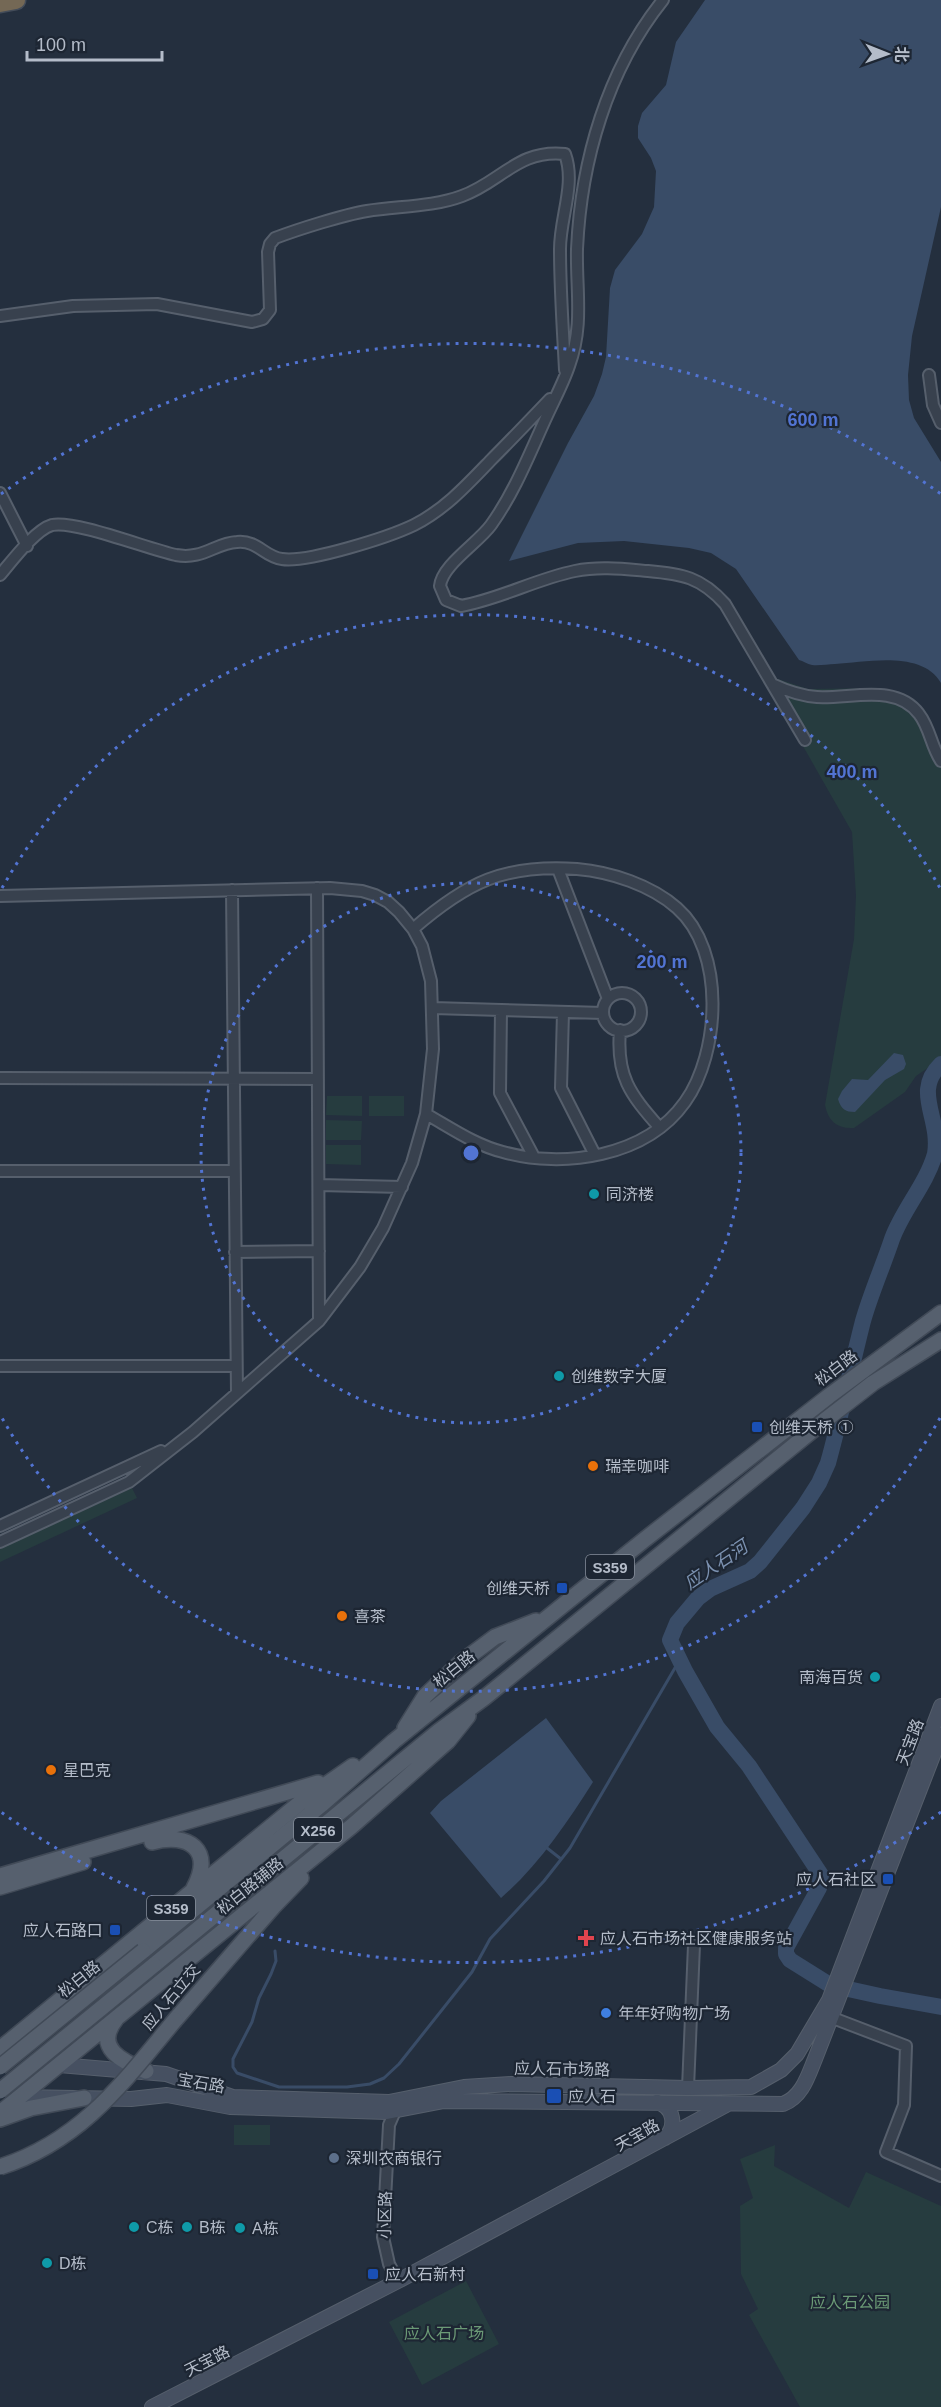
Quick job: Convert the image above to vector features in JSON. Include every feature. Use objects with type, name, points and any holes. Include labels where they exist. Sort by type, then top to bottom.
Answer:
[{"type":"highway","points":[[0,3],[16,0]]},
{"type":"main road","name":"松白路","points":[[0,2067],[550,1615],[829,1396],[941,1313]]},
{"type":"main road","name":"S359","points":[[484,1698],[825,1420],[873,1383],[941,1340]]},
{"type":"main road","name":"松白路辅路","points":[[0,2113],[352,1826],[448,1741],[484,1698]]},
{"type":"main road","name":"X256","points":[[0,2091],[430,1738],[484,1698]]},
{"type":"main road","name":"松白路辅路","points":[[0,2049],[301,1802],[397,1739]]},
{"type":"main road","name":"S359","points":[[0,1876],[291,1792],[345,1771]]},
{"type":"main road","name":"应人石立交","points":[[0,2167],[43,2150],[85,2121],[118,2088],[273,1906],[352,1826]]},
{"type":"main road","points":[[0,1887],[155,1841],[175,1838],[192,1844],[201,1858],[199,1879],[192,1891]]},
{"type":"main road","points":[[89,1976],[82,1991],[82,1999],[89,2013],[104,2019],[120,2015]]},
{"type":"main road","points":[[120,2015],[109,2031],[111,2049],[124,2062],[146,2071]]},
{"type":"main road","name":"宝石路","points":[[0,2063],[59,2065]]},
{"type":"main road","name":"宝石路","points":[[0,2097],[18,2097]]},
{"type":"main road","points":[[0,2119],[32,2108],[84,2098]]},
{"type":"street","points":[[663,0],[637,38],[619,72],[604,106],[592,143],[584,180],[577,250],[580,312],[577,340],[565,375],[505,505],[472,547],[445,570],[441,577],[442,593],[446,600],[453,604],[469,604],[563,574],[588,569],[684,575],[700,581],[724,604],[805,740]]},
{"type":"street","points":[[0,316],[73,306],[158,304],[252,322],[263,319],[270,310],[268,252],[275,238],[364,212],[448,200],[478,188],[526,158],[552,152],[565,154],[570,172],[560,249],[565,375]]},
{"type":"street","points":[[929,375],[933,405],[941,423]]},
{"type":"street","points":[[0,575],[42,530],[64,524],[179,555],[194,556],[208,553],[233,542],[246,542],[258,546],[279,559],[291,560],[318,556],[400,531],[430,516],[458,495],[557,392]]},
{"type":"street","points":[[0,493],[27,546]]},
{"type":"street","points":[[772,684],[807,696],[880,695],[902,700],[920,714],[941,761]]},
{"type":"street","points":[[558,869],[608,999]]},
{"type":"street","points":[[413,928],[451,897],[477,883],[505,873],[558,869],[603,872],[653,892],[678,909],[696,933],[702,948],[708,965],[712,1005],[705,1059],[699,1076],[684,1103],[658,1127],[631,1144],[595,1155],[559,1158],[516,1155],[490,1148],[426,1114]]},
{"type":"street","points":[[317,888],[319,1321]]},
{"type":"street","points":[[0,896],[317,888],[351,889],[375,895],[388,902],[413,928],[427,962],[433,1008],[432,1071],[426,1114],[412,1163],[383,1228],[366,1257],[319,1321],[178,1443],[129,1482],[0,1542]]},
{"type":"street","points":[[232,890],[237,1393]]},
{"type":"street","points":[[623,993],[636,1000],[640,1007],[637,1023],[629,1029],[620,1030],[610,1026],[603,1013],[608,999],[614,994],[623,993]]},
{"type":"street","points":[[433,1008],[603,1013]]},
{"type":"street","points":[[501,1010],[500,1093],[534,1157]]},
{"type":"street","points":[[563,1012],[561,1088],[595,1155]]},
{"type":"street","points":[[620,1030],[619,1061],[627,1086],[633,1097],[658,1127]]},
{"type":"street","points":[[0,1078],[318,1079]]},
{"type":"street","points":[[0,1171],[234,1171]]},
{"type":"street","points":[[318,1185],[402,1187]]},
{"type":"street","points":[[235,1252],[319,1251]]},
{"type":"street","points":[[0,1366],[236,1366]]},
{"type":"street","points":[[0,1526],[178,1443]]},
{"type":"street","name":"天宝路","points":[[845,1971],[941,1706]]},
{"type":"street","name":"天宝路","points":[[152,2407],[398,2281],[730,2103],[783,2104],[790,2101],[798,2094],[805,2082],[827,2015],[941,1735]]},
{"type":"street","points":[[688,2088],[694,1945]]},
{"type":"street","points":[[827,2015],[906,2046],[904,2105],[886,2151],[941,2176]]},
{"type":"street","name":"天宝路","points":[[736,2088],[751,2087],[782,2070],[827,2015]]},
{"type":"street","name":"宝石路","points":[[59,2065],[146,2071],[176,2077],[234,2097],[392,2107]]},
{"type":"street","name":"应人石市场路","points":[[392,2107],[511,2084],[736,2088]]},
{"type":"street","name":"宝石路","points":[[18,2097],[131,2099],[167,2095],[230,2107],[392,2107]]},
{"type":"street","name":"应人石市场路","points":[[444,2096],[730,2103]]},
{"type":"street","points":[[654,2102],[666,2107],[673,2117],[672,2130],[663,2139]]},
{"type":"street","name":"小区路","points":[[392,2107],[383,2237],[389,2264],[398,2281]]},
{"type":"green space","points":[[775,678],[808,689],[880,688],[905,694],[925,710],[941,748],[941,1059],[916,1076],[905,1092],[854,1128],[834,1123],[825,1105],[854,939],[856,896],[852,832],[767,683]]},
{"type":"green space","points":[[327,1096],[362,1096],[362,1116],[326,1115]]},
{"type":"green space","points":[[369,1096],[404,1096],[404,1116],[369,1116]]},
{"type":"green space","points":[[326,1120],[362,1121],[361,1140],[326,1140]]},
{"type":"green space","points":[[326,1145],[361,1145],[361,1165],[326,1164]]},
{"type":"green space","points":[[132,1488],[137,1498],[0,1562],[0,1549]]},
{"type":"green space","points":[[234,2125],[270,2125],[270,2145],[234,2145]]},
{"type":"green space","name":"应人石公园","points":[[775,2145],[774,2166],[849,2208],[866,2172],[941,2206],[941,2407],[800,2407],[749,2315],[758,2309],[741,2274],[740,2206],[753,2198],[740,2159]]},
{"type":"green space","name":"应人石广场","points":[[466,2281],[499,2344],[422,2385],[389,2322]]},
{"type":"water","points":[[705,0],[941,0],[941,207],[912,336],[908,375],[909,400],[914,418],[941,462],[941,683],[921,666],[908,662],[878,660],[810,665],[799,660],[736,569],[711,553],[689,548],[624,541],[578,543],[509,561],[594,396],[602,374],[606,357],[610,288],[615,270],[642,234],[654,207],[656,171],[651,158],[638,138],[638,126],[642,113],[666,85],[676,42]]},
{"type":"water","points":[[894,1053],[903,1055],[906,1064],[904,1069],[885,1080],[855,1112],[844,1109],[838,1099],[852,1079],[868,1080]]},
{"type":"water","points":[[546,1718],[593,1782],[540,1858],[501,1898],[430,1813],[441,1801]]},
{"type":"waterway","name":"应人石河","points":[[941,1064],[933,1074],[928,1095],[936,1141],[935,1154],[926,1176],[892,1239],[870,1300],[828,1463],[819,1483],[803,1508],[760,1562],[750,1571],[710,1589],[698,1598],[677,1623],[670,1640],[717,1727],[749,1766],[821,1875],[819,1888],[786,1948],[786,1954],[790,1960],[830,1985],[941,2007]]},
{"type":"waterway","points":[[275,1951],[276,1961],[271,1974],[259,1998],[252,2022],[233,2059],[233,2067],[237,2073],[279,2087],[347,2087],[370,2084],[384,2078],[399,2064],[472,1972],[490,1939],[544,1881],[570,1848],[679,1661]]},
{"type":"waterway","points":[[547,1848],[561,1859]]},
{"type":"place","name":"同济楼","points":[[594,1194]]},
{"type":"place","name":"创维数字大厦","points":[[559,1376]]},
{"type":"place","name":"创维天桥 ①","points":[[757,1427]]},
{"type":"place","name":"瑞幸咖啡","points":[[593,1466]]},
{"type":"place","name":"创维天桥","points":[[562,1588]]},
{"type":"place","name":"喜茶","points":[[342,1616]]},
{"type":"place","name":"南海百货","points":[[875,1677]]},
{"type":"place","name":"星巴克","points":[[51,1770]]},
{"type":"place","name":"应人石社区","points":[[888,1879]]},
{"type":"place","name":"应人石路口","points":[[115,1930]]},
{"type":"place","name":"应人石市场社区健康服务站","points":[[586,1938]]},
{"type":"place","name":"年年好购物广场","points":[[606,2013]]},
{"type":"place","name":"应人石","points":[[554,2096]]},
{"type":"place","name":"深圳农商银行","points":[[334,2158]]},
{"type":"place","name":"C栋","points":[[134,2227]]},
{"type":"place","name":"B栋","points":[[187,2227]]},
{"type":"place","name":"A栋","points":[[240,2228]]},
{"type":"place","name":"D栋","points":[[47,2263]]},
{"type":"place","name":"应人石新村","points":[[373,2274]]}]
